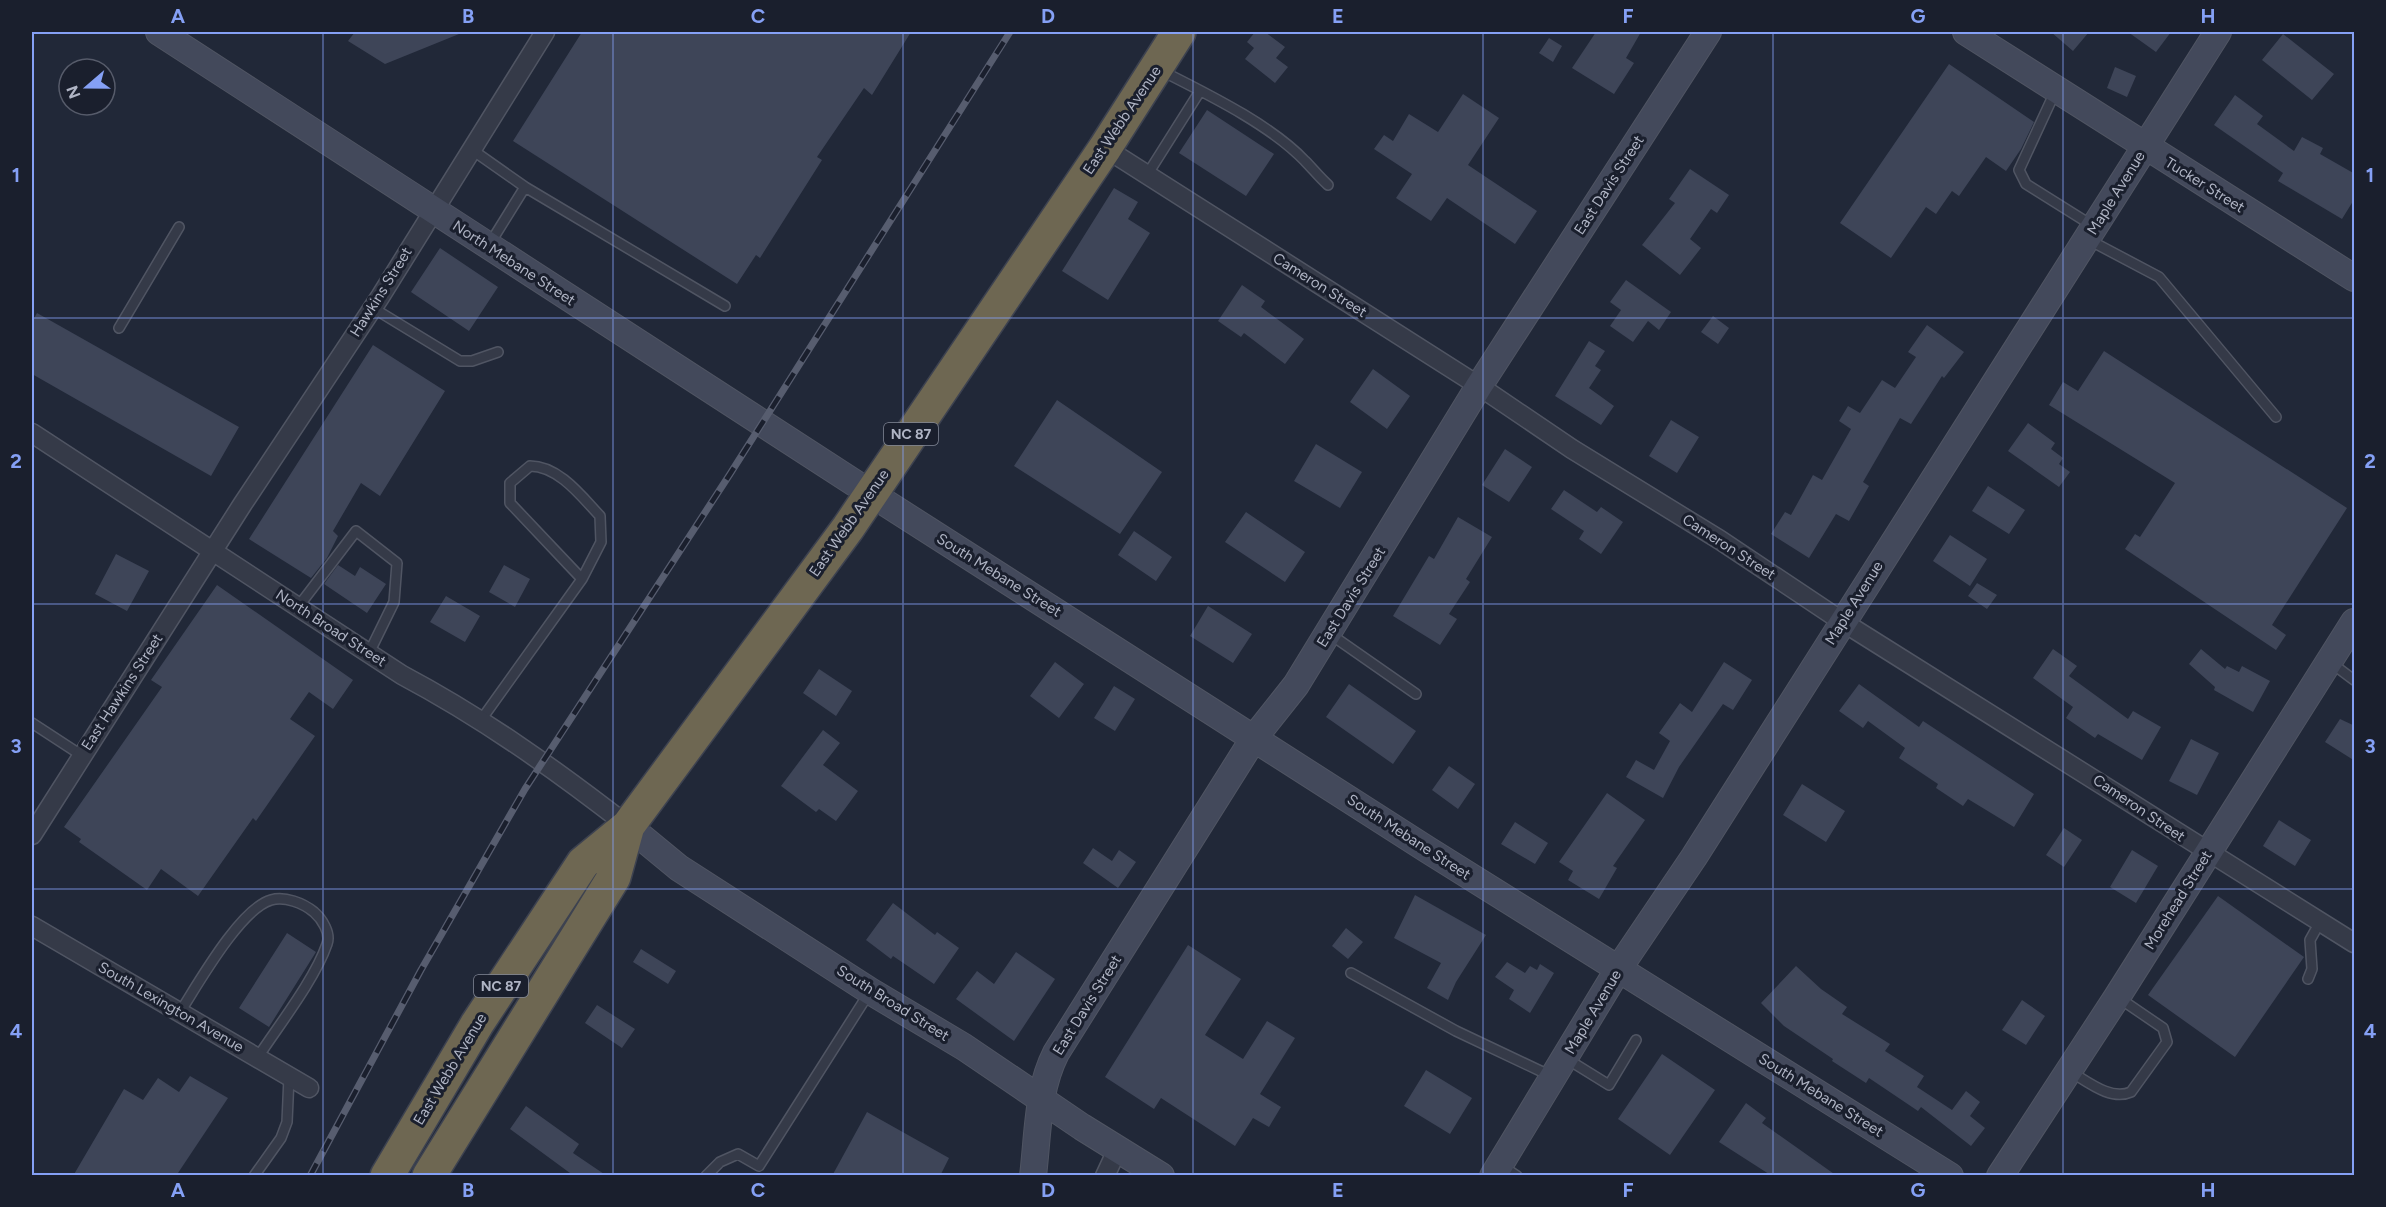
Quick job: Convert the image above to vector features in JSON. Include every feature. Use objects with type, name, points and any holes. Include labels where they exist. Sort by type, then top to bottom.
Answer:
[{"type":"highway","name":"East Webb Avenue","points":[[400,1171],[477,1024],[576,873],[583,863],[628,826],[870,494],[1105,148],[1179,32]]},
{"type":"highway","name":"East Webb Avenue","points":[[429,1176],[614,877],[628,826]]},
{"type":"street","name":"North Mebane Street","points":[[159,32],[870,494]]},
{"type":"street","name":"Hawkins Street","points":[[215,551],[373,308],[545,32]]},
{"type":"street","name":"East Davis Street","points":[[1033,1176],[1042,1098],[1050,1066],[1056,1053],[1254,738],[1296,685],[1479,386],[1708,32]]},
{"type":"street","name":"Tucker Street","points":[[1966,32],[2355,278]]},
{"type":"street","name":"Maple Avenue","points":[[1503,1172],[1559,1067],[1619,968],[1694,857],[2218,32]]},
{"type":"street","name":"Cameron Street","points":[[1105,148],[1479,386],[1572,449],[1720,540],[1843,622],[2095,778],[2207,853],[2355,944]]},
{"type":"street","name":"North Broad Street","points":[[32,433],[369,653],[481,720],[565,777],[628,826]]},
{"type":"street","name":"South Mebane Street","points":[[870,494],[1950,1176]]},
{"type":"street","name":"East Hawkins Street","points":[[32,835],[81,755],[215,551]]},
{"type":"street","name":"Morehead Street","points":[[2000,1176],[2117,997],[2355,622]]},
{"type":"street","name":"South Broad Street","points":[[628,826],[679,868],[1160,1175]]},
{"type":"street","name":"South Lexington Avenue","points":[[32,926],[309,1088]]},
{"type":"street","points":[[1105,1176],[1118,1148]]},
{"type":"lane","points":[[1156,69],[1200,91],[1274,136],[1305,161],[1328,185]]},
{"type":"lane","points":[[2056,89],[2019,170],[2026,184],[2091,233],[2159,276],[2276,417]]},
{"type":"lane","points":[[1147,175],[1200,91]]},
{"type":"lane","points":[[471,149],[525,187],[725,306]]},
{"type":"lane","points":[[488,246],[525,187]]},
{"type":"lane","points":[[118,328],[179,227]]},
{"type":"lane","points":[[373,308],[460,361],[472,361],[498,352]]},
{"type":"lane","points":[[481,720],[582,579],[601,542],[600,516],[573,488],[544,466],[530,466],[510,483],[510,503],[582,579]]},
{"type":"lane","points":[[298,607],[356,531],[398,563],[394,602],[369,653]]},
{"type":"lane","points":[[1328,633],[1416,694]]},
{"type":"lane","points":[[2330,662],[2355,680]]},
{"type":"lane","points":[[32,723],[81,755]]},
{"type":"lane","points":[[180,1012],[227,940],[256,909],[271,900],[286,898],[314,912],[327,930],[328,942],[309,979],[258,1057]]},
{"type":"lane","points":[[2308,979],[2312,969],[2310,940],[2320,922]]},
{"type":"lane","points":[[1351,973],[1476,1041],[1609,1085],[1636,1040]]},
{"type":"lane","points":[[706,1176],[720,1162],[738,1154],[759,1166],[870,991]]},
{"type":"lane","points":[[2069,1070],[2098,1088],[2125,1095],[2131,1092],[2167,1042],[2163,1028],[2117,997]]},
{"type":"lane","points":[[254,1176],[282,1138],[287,1122],[290,1075]]},
{"type":"building","points":[[355,32],[464,32],[385,64],[348,41]]},
{"type":"building","points":[[582,32],[911,32],[872,95],[864,88],[817,157],[822,160],[760,258],[756,255],[737,284],[513,141]]},
{"type":"building","points":[[1255,32],[1265,32],[1285,47],[1276,58],[1288,67],[1275,83],[1245,59],[1254,48],[1247,42]]},
{"type":"building","points":[[1596,32],[1641,32],[1626,58],[1634,63],[1614,94],[1572,68]]},
{"type":"building","points":[[2051,32],[2089,32],[2073,51]]},
{"type":"building","points":[[2128,32],[2171,32],[2156,52]]},
{"type":"building","points":[[2283,34],[2334,74],[2312,100],[2262,60]]},
{"type":"building","points":[[1549,38],[1562,46],[1553,62],[1539,53]]},
{"type":"building","points":[[1949,64],[2034,122],[2021,149],[2006,171],[1986,157],[1959,196],[1952,191],[1936,214],[1926,207],[1891,258],[1840,223]]},
{"type":"building","points":[[2115,67],[2136,76],[2127,97],[2107,88]]},
{"type":"building","points":[[1463,94],[1499,118],[1468,165],[1537,211],[1515,244],[1447,198],[1431,221],[1396,198],[1412,174],[1374,149],[1384,135],[1393,141],[1409,114],[1438,132]]},
{"type":"building","points":[[2235,95],[2263,116],[2257,124],[2294,151],[2302,137],[2323,148],[2320,154],[2355,174],[2355,198],[2342,219],[2278,181],[2283,173],[2214,125]]},
{"type":"building","points":[[1207,110],[1274,154],[1246,196],[1179,153]]},
{"type":"building","points":[[1690,169],[1729,195],[1717,213],[1711,209],[1690,239],[1701,248],[1680,275],[1642,245],[1675,203],[1669,199]]},
{"type":"building","points":[[1114,188],[1138,202],[1128,219],[1150,233],[1108,300],[1062,271]]},
{"type":"building","points":[[440,248],[498,287],[469,331],[411,292]]},
{"type":"building","points":[[1626,280],[1671,312],[1659,330],[1648,321],[1633,342],[1610,326],[1621,310],[1610,302]]},
{"type":"building","points":[[1242,285],[1265,301],[1261,307],[1304,339],[1285,364],[1244,333],[1241,337],[1218,321]]},
{"type":"building","points":[[37,313],[239,427],[211,476],[32,374],[32,322]]},
{"type":"building","points":[[1713,316],[1729,328],[1718,344],[1701,332]]},
{"type":"building","points":[[1927,325],[1964,352],[1944,378],[1942,376],[1911,424],[1900,418],[1863,482],[1869,486],[1849,521],[1836,514],[1809,558],[1771,534],[1785,512],[1791,515],[1813,475],[1822,480],[1851,429],[1839,421],[1848,406],[1860,413],[1882,380],[1895,388],[1916,357],[1908,352]]},
{"type":"building","points":[[1589,341],[1605,351],[1595,366],[1601,370],[1589,388],[1614,406],[1601,425],[1555,396]]},
{"type":"building","points":[[373,345],[445,391],[380,496],[361,483],[333,531],[338,536],[327,558],[311,578],[249,539]]},
{"type":"building","points":[[2104,351],[2347,508],[2272,625],[2286,635],[2276,650],[2125,549],[2135,534],[2140,537],[2175,483],[2049,405],[2063,382],[2078,391]]},
{"type":"building","points":[[1373,369],[1410,396],[1387,429],[1350,402]]},
{"type":"building","points":[[1057,400],[1162,472],[1120,534],[1014,466]]},
{"type":"building","points":[[1671,420],[1699,437],[1677,473],[1649,456]]},
{"type":"building","points":[[2028,423],[2055,443],[2051,449],[2063,458],[2059,464],[2070,472],[2059,487],[2008,451]]},
{"type":"building","points":[[1316,444],[1362,472],[1340,508],[1294,481]]},
{"type":"building","points":[[1505,449],[1532,467],[1509,502],[1482,485]]},
{"type":"building","points":[[1988,486],[2025,510],[2009,534],[1972,511]]},
{"type":"building","points":[[1564,490],[1597,512],[1601,507],[1623,522],[1601,554],[1579,539],[1584,531],[1551,509]]},
{"type":"building","points":[[1246,512],[1305,552],[1285,582],[1225,542]]},
{"type":"building","points":[[1458,517],[1492,537],[1466,579],[1470,582],[1449,614],[1457,619],[1440,645],[1393,616],[1429,556],[1434,559]]},
{"type":"building","points":[[1134,531],[1172,557],[1156,581],[1118,555]]},
{"type":"building","points":[[1950,535],[1987,559],[1970,586],[1933,561]]},
{"type":"building","points":[[116,554],[149,571],[127,611],[95,594]]},
{"type":"building","points":[[338,565],[355,576],[360,567],[386,584],[367,613],[324,584]]},
{"type":"building","points":[[504,565],[530,579],[515,607],[489,592]]},
{"type":"building","points":[[1977,583],[1997,595],[1987,609],[1968,596]]},
{"type":"building","points":[[217,585],[353,680],[333,709],[309,692],[290,719],[315,736],[256,821],[253,818],[198,896],[161,869],[147,890],[79,842],[81,839],[64,827],[162,687],[151,680]]},
{"type":"building","points":[[446,596],[480,616],[465,642],[430,622]]},
{"type":"building","points":[[1208,606],[1252,634],[1233,663],[1190,636]]},
{"type":"building","points":[[2053,649],[2077,666],[2069,676],[2128,719],[2133,711],[2161,727],[2142,760],[2098,734],[2095,738],[2066,718],[2073,707],[2033,678]]},
{"type":"building","points":[[2201,649],[2225,669],[2227,666],[2239,672],[2242,666],[2270,681],[2253,712],[2214,690],[2215,687],[2189,664]]},
{"type":"building","points":[[1055,662],[1084,684],[1059,718],[1030,696]]},
{"type":"building","points":[[1724,662],[1752,680],[1733,710],[1723,704],[1679,767],[1663,798],[1626,777],[1636,760],[1654,770],[1670,741],[1659,733],[1680,703],[1692,712]]},
{"type":"building","points":[[819,669],[852,691],[836,716],[803,693]]},
{"type":"building","points":[[1349,684],[1416,731],[1393,764],[1326,717]]},
{"type":"building","points":[[1859,684],[1919,727],[1923,721],[2034,794],[2014,827],[1968,799],[1963,806],[1936,788],[1938,784],[1899,758],[1905,748],[1868,721],[1863,728],[1839,711]]},
{"type":"building","points":[[1114,686],[1135,699],[1115,731],[1094,718]]},
{"type":"building","points":[[2340,719],[2355,726],[2355,761],[2325,742]]},
{"type":"building","points":[[823,730],[840,743],[823,765],[858,791],[836,821],[819,809],[816,812],[781,786]]},
{"type":"building","points":[[2191,739],[2219,753],[2197,795],[2169,781]]},
{"type":"building","points":[[1449,766],[1475,784],[1458,809],[1432,790]]},
{"type":"building","points":[[1802,784],[1845,811],[1826,842],[1783,815]]},
{"type":"building","points":[[1607,793],[1645,820],[1613,866],[1617,868],[1599,899],[1568,880],[1573,871],[1559,862]]},
{"type":"building","points":[[2279,820],[2311,840],[2295,866],[2263,846]]},
{"type":"building","points":[[1515,822],[1548,843],[1535,864],[1501,844]]},
{"type":"building","points":[[2064,828],[2082,840],[2064,867],[2046,855]]},
{"type":"building","points":[[1093,848],[1112,861],[1119,850],[1136,862],[1118,888],[1083,863]]},
{"type":"building","points":[[2132,850],[2158,866],[2136,903],[2110,887]]},
{"type":"building","points":[[1415,895],[1486,935],[1456,982],[1448,1000],[1427,988],[1441,963],[1394,938]]},
{"type":"building","points":[[2218,896],[2304,957],[2235,1057],[2148,995]]},
{"type":"building","points":[[893,903],[935,935],[937,932],[959,948],[934,984],[893,956],[891,959],[866,940]]},
{"type":"building","points":[[1346,928],[1363,942],[1348,959],[1332,946]]},
{"type":"building","points":[[287,933],[316,952],[269,1027],[239,1008]]},
{"type":"building","points":[[1188,945],[1241,979],[1205,1035],[1243,1059],[1267,1021],[1295,1038],[1260,1094],[1281,1107],[1269,1127],[1253,1118],[1235,1146],[1161,1098],[1154,1109],[1105,1077]]},
{"type":"building","points":[[641,949],[676,971],[668,984],[633,962]]},
{"type":"building","points":[[1016,952],[1055,979],[1014,1041],[956,999],[977,971],[994,984]]},
{"type":"building","points":[[1507,962],[1525,973],[1530,966],[1537,970],[1540,964],[1554,973],[1530,1013],[1509,999],[1514,990],[1495,977]]},
{"type":"building","points":[[1796,966],[1821,989],[1847,1007],[1842,1014],[1890,1044],[1885,1051],[1924,1076],[1917,1087],[1952,1110],[1966,1091],[1980,1102],[1970,1116],[1985,1128],[1971,1146],[1921,1107],[1918,1111],[1869,1078],[1866,1083],[1832,1061],[1833,1059],[1784,1026],[1761,1003]]},
{"type":"building","points":[[2022,1000],[2045,1016],[2026,1045],[2002,1030]]},
{"type":"building","points":[[597,1005],[635,1029],[622,1048],[585,1023]]},
{"type":"building","points":[[1662,1054],[1715,1090],[1670,1155],[1618,1119]]},
{"type":"building","points":[[1426,1070],[1472,1098],[1450,1134],[1404,1106]]},
{"type":"building","points":[[190,1076],[228,1098],[176,1176],[73,1176],[124,1089],[143,1100],[158,1078],[179,1092]]},
{"type":"building","points":[[1746,1103],[1766,1118],[1762,1123],[1837,1176],[1772,1176],[1719,1142]]},
{"type":"building","points":[[526,1106],[579,1144],[573,1153],[607,1176],[574,1176],[510,1129]]},
{"type":"building","points":[[867,1112],[949,1158],[940,1176],[832,1176]]},
{"type":"railway","points":[[310,1176],[421,970],[525,789],[730,474],[1010,32]]}]
